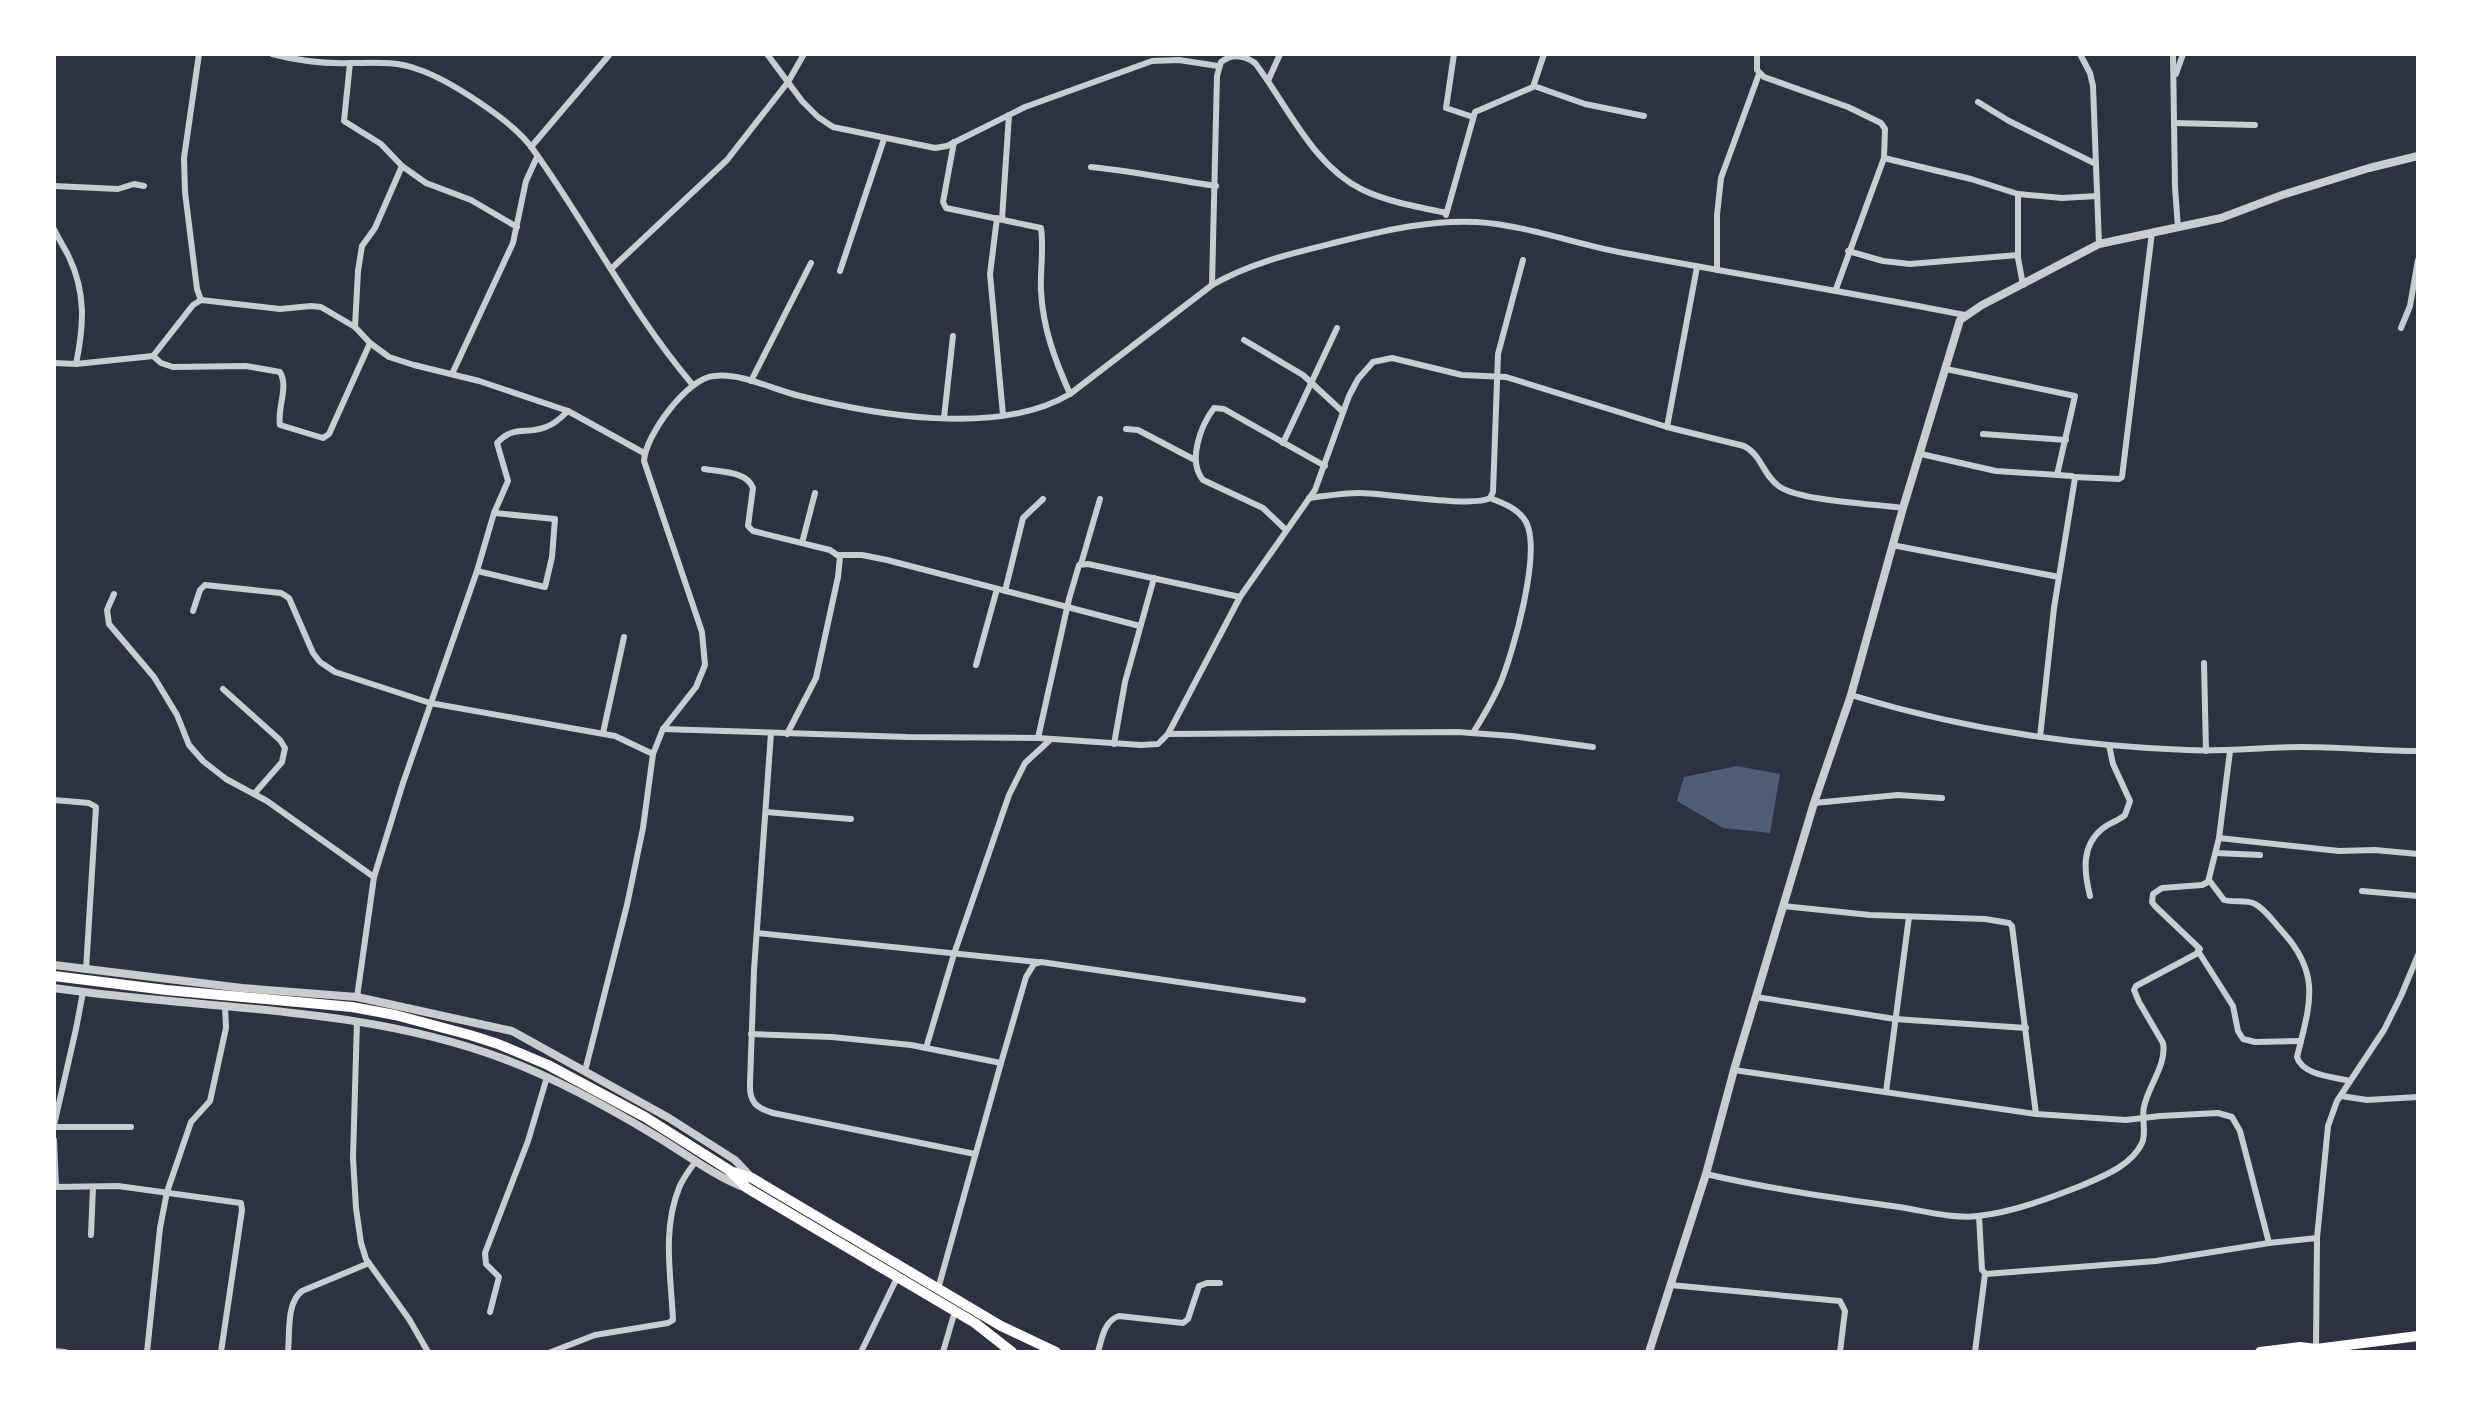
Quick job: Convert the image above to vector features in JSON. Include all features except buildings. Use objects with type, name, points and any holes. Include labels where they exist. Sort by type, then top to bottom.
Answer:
[{"type":"main road","points":[[54,976],[352,1007],[470,1035],[524,1054],[645,1117],[897,1278],[975,1323],[1012,1352]]},
{"type":"main road","points":[[749,1183],[1008,1330],[1056,1352]]},
{"type":"main road","points":[[2260,1352],[2300,1347],[2313,1351],[2418,1336]]},
{"type":"street","points":[[199,54],[184,174],[197,289],[201,300]]},
{"type":"street","points":[[272,54],[301,61],[402,64],[433,75],[504,122],[531,147],[664,352],[692,384]]},
{"type":"street","points":[[328,54],[328,63]]},
{"type":"street","points":[[531,147],[610,54]]},
{"type":"street","points":[[767,54],[818,117],[833,127],[927,148],[943,147],[1047,98],[1152,61],[1179,60],[1218,66],[1231,57],[1248,57],[1309,141],[1339,175],[1365,191],[1446,213]]},
{"type":"street","points":[[611,269],[722,166],[788,82],[804,54]]},
{"type":"street","points":[[1268,81],[1280,54]]},
{"type":"street","points":[[1454,54],[1446,108],[1473,117]]},
{"type":"street","points":[[1445,222],[1473,117],[1479,109],[1534,86],[1544,54]]},
{"type":"street","points":[[1717,270],[1721,178],[1759,74],[1757,54]]},
{"type":"street","points":[[2173,54],[2178,228]]},
{"type":"street","points":[[2174,77],[2183,54]]},
{"type":"street","points":[[2083,56],[2093,86],[2099,244]]},
{"type":"street","points":[[350,63],[343,119],[346,123],[381,144],[402,166],[426,183],[471,200],[517,227]]},
{"type":"street","points":[[1212,285],[1218,66]]},
{"type":"street","points":[[1759,74],[1848,107],[1881,123],[1887,133],[1884,158],[1836,289]]},
{"type":"street","points":[[1534,86],[1585,104],[1644,116]]},
{"type":"street","points":[[1978,102],[2009,121],[2096,164]]},
{"type":"street","points":[[1003,415],[990,274],[1009,115]]},
{"type":"street","points":[[2174,123],[2255,125]]},
{"type":"street","points":[[840,271],[884,139]]},
{"type":"street","points":[[954,142],[944,205],[948,209],[1039,227],[1042,231],[1040,263],[1044,324],[1070,394]]},
{"type":"street","points":[[1649,1352],[1706,1174],[1814,803],[1851,695],[1957,325],[1965,315],[2099,244],[2221,218],[2282,195],[2418,156]]},
{"type":"street","points":[[452,374],[507,259],[524,189],[537,157]]},
{"type":"street","points":[[1884,158],[2018,194],[2062,198],[2097,196]]},
{"type":"street","points":[[355,327],[362,246],[375,228],[402,166]]},
{"type":"street","points":[[1091,167],[1216,186]]},
{"type":"street","points":[[54,186],[118,189],[134,184],[144,186]]},
{"type":"street","points":[[2018,194],[2018,255],[2023,285]]},
{"type":"street","points":[[585,1071],[627,905],[643,828],[653,754],[663,729],[696,687],[706,654],[702,632],[645,469],[644,453],[655,430],[692,384],[714,376],[751,381],[823,402],[880,412],[944,418],[1003,415],[1053,404],[1070,394],[1212,285],[1250,266],[1379,232],[1445,222],[1501,225],[1601,249],[1836,289],[1965,315]]},
{"type":"street","points":[[54,229],[80,283],[82,334],[76,364]]},
{"type":"street","points":[[1921,454],[1996,471],[2119,479],[2122,475],[2152,232]]},
{"type":"street","points":[[1848,251],[1883,261],[1910,264],[2018,255]]},
{"type":"street","points":[[1309,498],[1354,493],[1466,501],[1490,498],[1493,492],[1499,348],[1523,260]]},
{"type":"street","points":[[2401,328],[2410,306],[2418,260]]},
{"type":"street","points":[[751,381],[811,263]]},
{"type":"street","points":[[1667,427],[1697,267]]},
{"type":"street","points":[[153,356],[193,305],[201,300],[280,309],[317,307],[330,311],[355,327],[370,343],[396,360],[452,374],[568,411],[644,453]]},
{"type":"street","points":[[1283,443],[1337,328]]},
{"type":"street","points":[[944,418],[953,336]]},
{"type":"street","points":[[1244,340],[1287,365],[1343,412]]},
{"type":"street","points":[[54,363],[76,364],[153,356],[167,366],[246,366],[280,372],[283,381],[280,425],[323,438],[329,434],[370,343]]},
{"type":"street","points":[[663,729],[1158,744],[1168,734],[1240,597],[1309,498],[1325,466],[1349,396],[1366,368],[1382,359],[1398,359],[1462,375],[1515,379],[1748,449],[1754,452],[1770,478],[1788,491],[1805,496],[1903,508]]},
{"type":"street","points":[[1946,369],[2075,396],[2057,475]]},
{"type":"street","points":[[1286,530],[1263,508],[1203,480],[1195,460],[1206,421],[1214,408],[1224,409],[1325,466]]},
{"type":"street","points":[[357,997],[374,877],[494,513],[508,481],[497,443],[514,431],[550,426],[568,411]]},
{"type":"street","points":[[1126,429],[1138,430],[1195,460]]},
{"type":"street","points":[[1983,434],[2066,440]]},
{"type":"street","points":[[704,469],[743,476],[752,482],[750,529],[839,555],[887,560],[1140,626]]},
{"type":"street","points":[[2040,737],[2074,477]]},
{"type":"street","points":[[802,543],[815,493]]},
{"type":"street","points":[[1473,733],[1502,680],[1524,602],[1530,551],[1529,531],[1521,515],[1510,506],[1490,498]]},
{"type":"street","points":[[976,665],[1023,518],[1043,499]]},
{"type":"street","points":[[1038,738],[1075,573],[1081,564],[1100,499]]},
{"type":"street","points":[[477,571],[545,587],[552,557],[555,519],[494,513]]},
{"type":"street","points":[[1892,545],[2059,577]]},
{"type":"street","points":[[787,734],[809,695],[822,657],[838,577],[839,555]]},
{"type":"street","points":[[1081,564],[1240,597]]},
{"type":"street","points":[[1114,744],[1120,703],[1154,578]]},
{"type":"street","points":[[193,611],[200,590],[205,585],[281,593],[289,598],[313,653],[326,667],[346,677],[430,703],[603,733],[624,739],[653,754]]},
{"type":"street","points":[[114,594],[107,610],[109,624],[154,677],[177,715],[189,745],[215,771],[254,794],[374,877]]},
{"type":"street","points":[[603,733],[624,637]]},
{"type":"street","points":[[2204,663],[2206,751]]},
{"type":"street","points":[[223,689],[285,748],[282,762],[254,794]]},
{"type":"street","points":[[1851,695],[1921,714],[2040,737],[2109,745],[2206,751],[2303,747],[2418,751]]},
{"type":"street","points":[[771,733],[751,1034],[750,1091],[754,1105],[759,1109],[975,1154]]},
{"type":"street","points":[[1168,734],[1473,733],[1593,747]]},
{"type":"street","points":[[926,1048],[954,954],[1009,795],[1025,763],[1051,739]]},
{"type":"street","points":[[2090,896],[2085,875],[2087,851],[2100,830],[2125,815],[2130,801],[2113,764],[2109,745]]},
{"type":"street","points":[[2230,751],[2219,838],[2209,880],[2202,885],[2159,888],[2152,897],[2155,906],[2199,946],[2198,951],[2233,1006],[2238,1031],[2243,1039],[2255,1042],[2301,1041]]},
{"type":"street","points":[[1814,803],[1898,795],[1942,798]]},
{"type":"street","points":[[54,800],[89,803],[96,807],[86,970]]},
{"type":"street","points":[[766,812],[851,819]]},
{"type":"street","points":[[2219,838],[2339,851],[2418,854]]},
{"type":"street","points":[[2216,853],[2260,855]]},
{"type":"street","points":[[2209,880],[2224,900],[2248,902],[2263,910],[2303,956],[2309,999],[2297,1057],[2300,1065],[2350,1081]]},
{"type":"street","points":[[2362,891],[2418,896]]},
{"type":"street","points":[[1783,906],[2009,923],[2017,956],[2036,1114]]},
{"type":"street","points":[[1886,1092],[1909,917]]},
{"type":"street","points":[[757,933],[1037,962],[1303,1000]]},
{"type":"street","points":[[1706,1174],[1796,1193],[1979,1216],[2053,1197],[2109,1174],[2140,1146],[2146,1097],[2162,1061],[2164,1047],[2134,990],[2198,951]]},
{"type":"street","points":[[2313,1351],[2317,1238],[2328,1126],[2333,1109],[2379,1039],[2418,955]]},
{"type":"street","points":[[938,1289],[1026,977],[1037,962]]},
{"type":"street","points":[[54,965],[242,988],[357,997],[512,1031],[669,1118],[735,1160],[749,1183]]},
{"type":"street","points":[[54,988],[357,1021],[428,1036],[547,1077],[653,1134],[725,1180],[749,1183]]},
{"type":"street","points":[[83,992],[54,1126],[131,1127]]},
{"type":"street","points":[[1756,997],[1895,1019],[2026,1028]]},
{"type":"street","points":[[147,1352],[167,1192],[191,1122],[210,1101],[226,1028],[225,1007]]},
{"type":"street","points":[[357,1021],[353,1121],[356,1208],[361,1243],[369,1263],[428,1352]]},
{"type":"street","points":[[487,1054],[494,1027]]},
{"type":"street","points":[[751,1034],[832,1037],[926,1048],[1001,1063]]},
{"type":"street","points":[[1734,1070],[2036,1114],[2104,1120],[2218,1113],[2232,1117],[2240,1131],[2269,1243]]},
{"type":"street","points":[[490,1312],[499,1277],[485,1262],[485,1253],[528,1141],[547,1077]]},
{"type":"street","points":[[2341,1096],[2367,1100],[2418,1097]]},
{"type":"street","points":[[54,1140],[55,1187],[118,1186],[238,1202],[241,1206],[221,1352]]},
{"type":"street","points":[[551,1352],[595,1335],[671,1322],[670,1233],[679,1189],[696,1161]]},
{"type":"street","points":[[91,1235],[93,1187]]},
{"type":"street","points":[[1975,1352],[1985,1274],[1982,1270],[1979,1216]]},
{"type":"street","points":[[1985,1274],[2156,1261],[2317,1238]]},
{"type":"street","points":[[288,1352],[295,1296],[369,1263]]},
{"type":"street","points":[[861,1352],[897,1278]]},
{"type":"street","points":[[1098,1352],[1107,1325],[1114,1318],[1183,1323],[1188,1319],[1199,1286],[1220,1283]]},
{"type":"street","points":[[1670,1285],[1840,1301],[1845,1311],[1840,1352]]},
{"type":"street","points":[[943,1352],[955,1311]]},
{"type":"street","points":[[54,1351],[65,1352]]},
{"type":"water","points":[[1737,766],[1780,774],[1770,833],[1723,828],[1677,801],[1684,777]]}]
